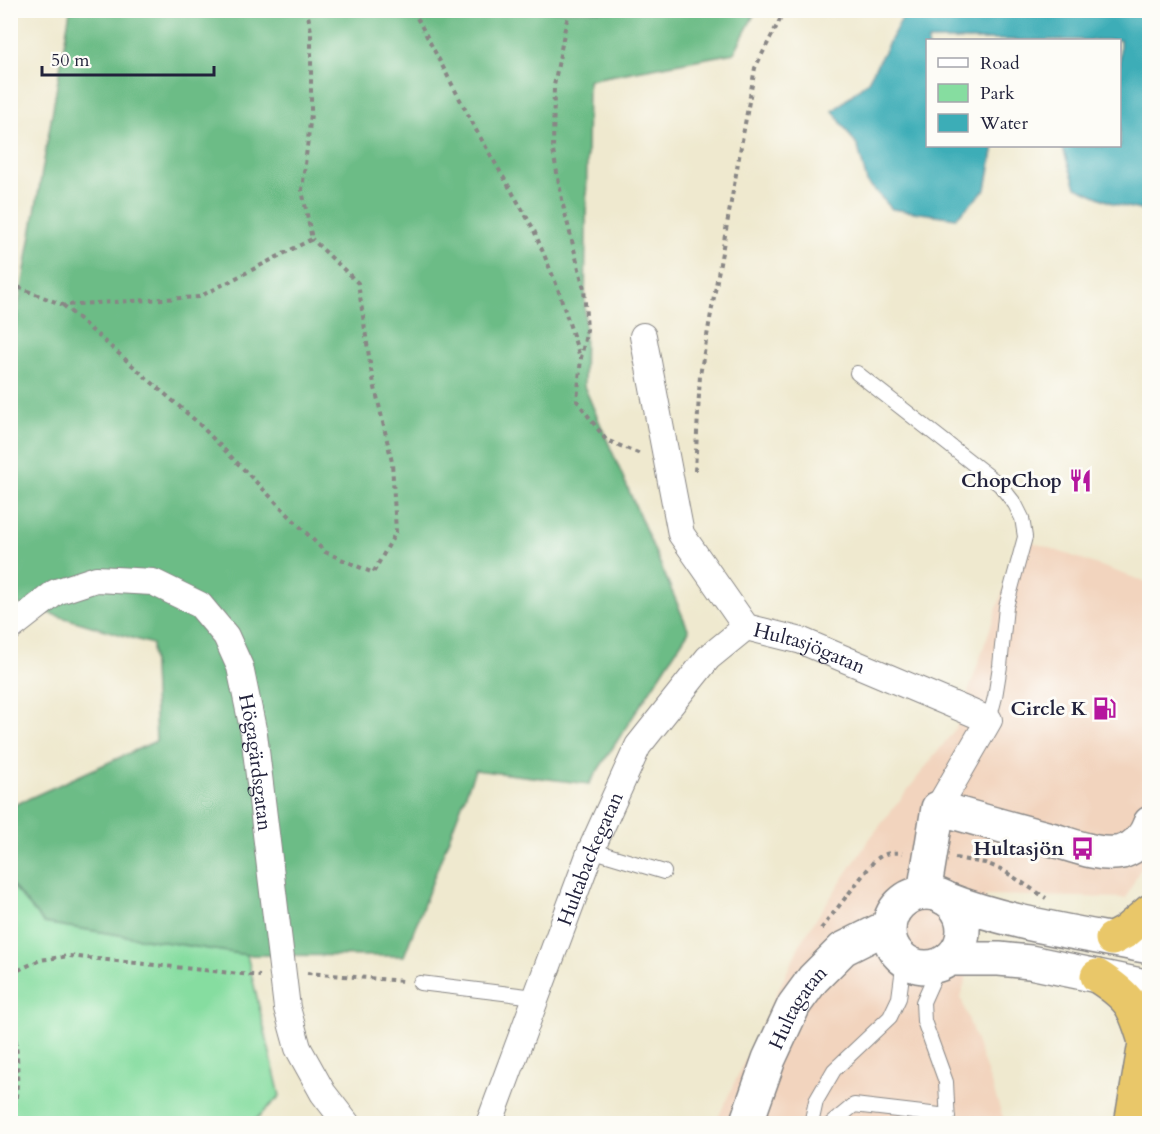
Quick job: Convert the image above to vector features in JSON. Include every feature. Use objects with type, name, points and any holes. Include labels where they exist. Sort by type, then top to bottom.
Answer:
[{"type":"highway","points":[[1112,939],[1125,932],[1149,911]]},
{"type":"highway","points":[[1097,976],[1117,989],[1129,1001],[1147,1028],[1131,1124]]},
{"type":"street","name":"Hultasjögatan","points":[[643,336],[681,534],[746,627],[802,641],[989,720]]},
{"type":"street","name":"Högagärdsgatan","points":[[10,628],[56,592],[96,579],[153,582],[200,605],[226,636],[240,667],[254,734],[287,1008],[298,1048],[323,1093],[347,1124]]},
{"type":"street","name":"Hultabackegatan","points":[[489,1124],[591,850],[638,746],[708,658],[746,627]]},
{"type":"street","points":[[934,896],[930,854],[938,808],[989,720]]},
{"type":"street","points":[[938,808],[1108,853],[1124,851],[1138,843],[1146,834],[1149,823]]},
{"type":"street","points":[[934,896],[954,905],[963,927],[962,939],[957,950],[945,962]]},
{"type":"street","points":[[1149,947],[1010,919],[934,896],[909,897],[899,904],[890,926],[890,939],[896,951],[904,960],[922,967],[945,962],[999,958],[1030,962],[1149,987]]},
{"type":"street","name":"Hultagatan","points":[[746,1124],[769,1059],[794,1005],[813,979],[843,949],[890,926]]},
{"type":"lane","points":[[857,373],[1000,485],[1015,504],[1022,518],[1025,537],[1006,607],[1000,666],[989,720]]},
{"type":"lane","points":[[591,850],[664,872]]},
{"type":"lane","points":[[811,1124],[816,1101],[834,1070],[890,1017],[899,998],[904,960]]},
{"type":"lane","points":[[831,1124],[854,1105],[948,1120],[946,1082],[924,1021],[923,1002],[945,962]]},
{"type":"lane","points":[[420,983],[535,997]]},
{"type":"path","points":[[10,284],[63,305],[196,422],[325,552],[373,573],[396,532],[392,462],[371,370],[358,284],[312,239],[302,190],[311,114],[311,31],[307,10]]},
{"type":"path","points":[[413,10],[476,130],[533,228],[557,286],[581,358]]},
{"type":"path","points":[[571,10],[566,23],[554,86],[553,151],[562,205],[584,289],[587,329],[581,358],[577,401],[606,440],[649,458],[667,460]]},
{"type":"path","points":[[695,478],[700,375],[755,68],[785,10]]},
{"type":"path","points":[[63,305],[199,297],[312,239]]},
{"type":"path","points":[[930,854],[985,863],[1001,869],[1050,900]]},
{"type":"path","points":[[10,974],[40,960],[69,956],[268,977],[313,973],[420,983]]},
{"type":"path","points":[[10,1013],[16,1047],[16,1086],[12,1124]]},
{"type":"shaded area","points":[[1021,538],[1149,583],[1149,851],[1126,898],[986,895],[961,998],[1005,1123],[715,1124],[802,940],[871,837],[956,728]]},
{"type":"green space","points":[[70,11],[756,11],[734,53],[588,80],[584,386],[689,631],[589,784],[475,770],[404,956],[247,955],[44,923],[11,884],[10,807],[156,741],[152,644],[11,602],[11,350]]},
{"type":"green space","points":[[10,884],[44,923],[247,955],[280,1096],[252,1123],[11,1123]]},
{"type":"water","points":[[906,11],[1149,11],[1149,212],[1114,204],[1076,187],[1062,147],[1121,147],[1121,39],[926,39],[926,147],[994,147],[986,189],[956,218],[892,209],[867,182],[858,147],[833,111],[868,81]]},
{"type":"place","name":"ChopChop","points":[[1080,480]]},
{"type":"place","name":"Circle K","points":[[1105,708]]},
{"type":"place","name":"Hultasjön","points":[[1082,848]]}]
